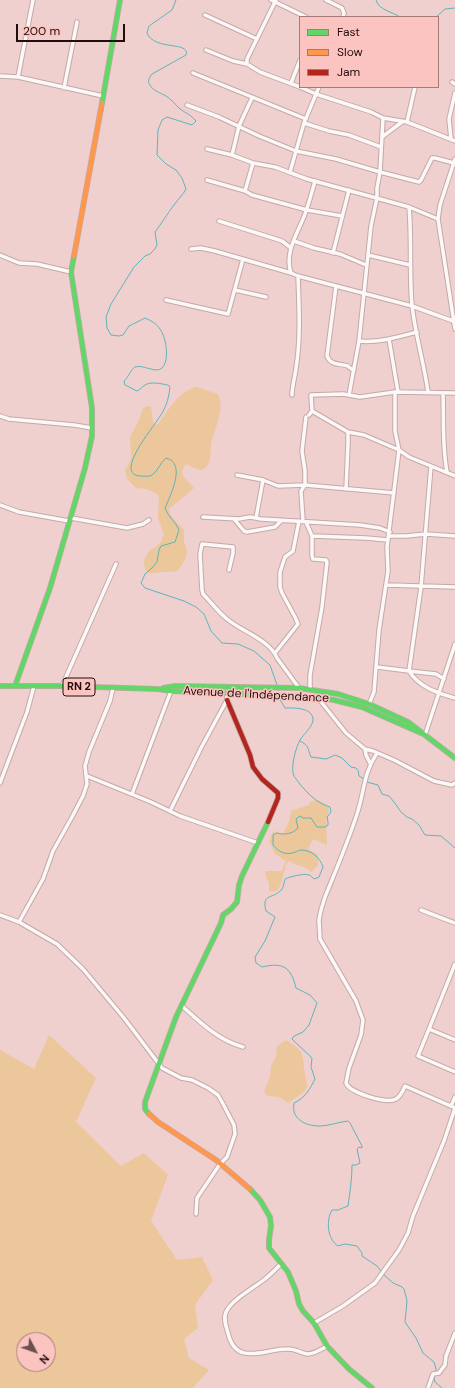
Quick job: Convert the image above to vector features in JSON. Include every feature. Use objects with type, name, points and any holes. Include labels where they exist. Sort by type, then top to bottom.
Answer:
[{"type":"street","points":[[18,77],[33,0]]},
{"type":"street","points":[[15,686],[50,588],[85,468],[92,436],[92,408],[71,272],[87,191],[120,0]]},
{"type":"street","points":[[326,0],[342,8],[344,13],[343,16]]},
{"type":"street","points":[[247,64],[247,59],[274,1],[304,16]]},
{"type":"street","points":[[206,15],[257,39]]},
{"type":"street","points":[[64,88],[77,22]]},
{"type":"street","points":[[206,50],[233,61],[247,64],[260,72],[299,86]]},
{"type":"street","points":[[292,83],[299,63]]},
{"type":"street","points":[[193,73],[252,98],[262,100],[329,131],[349,135],[381,147]]},
{"type":"street","points":[[0,76],[18,77],[103,96]]},
{"type":"street","points":[[302,88],[383,118],[407,122],[453,140]]},
{"type":"street","points":[[290,172],[305,121],[319,88]]},
{"type":"street","points":[[407,122],[414,88]]},
{"type":"street","points":[[453,140],[449,119],[455,93]]},
{"type":"street","points":[[232,154],[239,126],[252,98]]},
{"type":"street","points":[[187,105],[219,117],[296,151],[336,159],[419,182],[432,158],[454,161],[440,205],[438,219],[455,329]]},
{"type":"street","points":[[349,395],[359,341],[371,226],[378,198],[376,188],[380,172],[383,118]]},
{"type":"street","points":[[382,137],[402,121]]},
{"type":"street","points":[[207,149],[232,154],[253,162],[290,172],[304,178],[409,207],[438,219]]},
{"type":"street","points":[[245,191],[253,162]]},
{"type":"street","points":[[206,180],[245,191],[252,195],[307,210],[342,216]]},
{"type":"street","points":[[291,273],[288,261],[291,248],[307,210],[315,181]]},
{"type":"street","points":[[333,253],[349,190]]},
{"type":"street","points":[[409,207],[411,233],[410,265],[412,306],[428,392]]},
{"type":"street","points":[[219,221],[284,242],[291,248]]},
{"type":"street","points":[[294,241],[314,248],[340,254],[366,265]]},
{"type":"street","points":[[191,249],[201,248],[215,251],[298,276],[412,306],[453,321]]},
{"type":"street","points":[[0,255],[21,264],[37,264],[71,272]]},
{"type":"street","points":[[368,255],[410,265]]},
{"type":"street","points":[[166,300],[228,314],[243,260]]},
{"type":"street","points":[[292,396],[298,344],[298,276]]},
{"type":"street","points":[[336,286],[327,356],[332,363],[348,366],[354,370]]},
{"type":"street","points":[[234,290],[266,297]]},
{"type":"street","points":[[449,294],[455,294]]},
{"type":"street","points":[[359,341],[369,342],[389,339],[417,332]]},
{"type":"street","points":[[369,704],[374,692],[379,630],[387,585],[388,540],[390,534],[399,450],[395,431],[397,392],[389,339]]},
{"type":"street","points":[[275,654],[298,624],[296,617],[282,593],[280,572],[285,557],[293,551],[303,522],[301,491],[305,485],[305,471],[302,451],[307,416],[312,411],[311,395],[349,395],[360,397],[397,392],[455,393]]},
{"type":"street","points":[[443,393],[443,438],[447,472]]},
{"type":"street","points":[[312,411],[348,432],[364,435],[399,450],[409,457],[455,476]]},
{"type":"street","points":[[0,416],[9,419],[92,428]]},
{"type":"street","points":[[346,489],[348,432]]},
{"type":"street","points":[[431,466],[421,587],[409,671],[420,684],[439,694],[455,698]]},
{"type":"street","points":[[237,475],[263,480],[278,486],[305,485],[394,493]]},
{"type":"street","points":[[256,518],[263,480]]},
{"type":"street","points":[[0,505],[19,512],[127,528],[143,524],[149,520]]},
{"type":"street","points":[[203,517],[234,519],[256,518],[360,525],[380,528],[390,534],[406,536],[426,534],[455,536]]},
{"type":"street","points":[[234,519],[247,532],[275,527],[282,520]]},
{"type":"street","points":[[303,522],[312,536],[313,559],[326,560],[327,562],[322,607],[310,675],[310,689]]},
{"type":"street","points":[[312,536],[388,540]]},
{"type":"street","points":[[229,570],[233,547],[202,544],[200,554],[201,584],[203,594],[227,619],[256,637],[275,654],[300,688]]},
{"type":"street","points":[[62,686],[116,564]]},
{"type":"street","points":[[387,585],[455,587]]},
{"type":"street","points":[[423,734],[439,694],[455,644]]},
{"type":"street","points":[[377,667],[436,674],[444,679]]},
{"type":"street","name":"Avenue de l'Indépendance","points":[[0,686],[157,689],[227,694],[318,697],[362,707],[423,734],[455,758]]},
{"type":"street","points":[[0,783],[27,712],[34,686]]},
{"type":"street","name":"Avenue de l'Indépendance","points":[[157,689],[175,686],[310,689],[338,694],[369,704],[408,722],[419,729],[423,734]]},
{"type":"street","points":[[19,922],[43,879],[53,851],[72,817],[87,784],[86,766],[89,752],[110,701],[113,688]]},
{"type":"street","points":[[132,794],[171,691]]},
{"type":"street","points":[[227,694],[227,700],[250,754],[253,767],[262,779],[276,790],[278,793],[278,798],[242,876],[239,885],[237,902],[223,915],[221,923],[176,1018],[158,1062],[144,1108],[155,1119],[244,1182],[258,1197],[269,1214],[272,1228],[268,1244],[272,1254],[288,1272],[296,1291],[299,1304],[303,1311],[314,1323],[327,1346],[349,1369],[372,1388]]},
{"type":"street","points":[[318,697],[346,733],[365,749],[416,770],[434,781],[452,785],[455,783]]},
{"type":"street","points":[[170,811],[208,734],[227,700]]},
{"type":"street","points":[[365,749],[370,763]]},
{"type":"street","points":[[377,753],[370,763],[366,774],[357,816],[325,898],[319,920],[320,939],[356,1001],[363,1020],[361,1035],[349,1068],[346,1083],[351,1090],[386,1100],[394,1100],[399,1097],[405,1086],[454,1107]]},
{"type":"street","points":[[87,776],[170,811],[258,843]]},
{"type":"street","points":[[421,910],[455,923]]},
{"type":"street","points":[[0,915],[19,922],[57,944],[68,954],[83,969],[124,1018],[162,1068],[181,1078],[192,1080],[218,1095],[234,1125],[235,1134],[229,1152],[197,1198],[196,1214]]},
{"type":"street","points":[[454,966],[418,1056],[455,1072]]},
{"type":"street","points":[[182,1006],[221,1038],[243,1047]]},
{"type":"street","points":[[429,1029],[455,1040]]},
{"type":"street","points":[[314,1323],[344,1306],[375,1283],[399,1250],[408,1233],[413,1216],[442,1147],[454,1107],[455,1097]]},
{"type":"street","points":[[281,1264],[226,1311],[224,1318],[229,1339],[235,1348],[250,1354],[286,1348],[308,1354],[327,1346]]},
{"type":"street","points":[[428,1388],[433,1374],[438,1374],[445,1365],[446,1356],[455,1333]]},
{"type":"shaded area","points":[[197,387],[218,394],[220,400],[220,412],[211,443],[208,464],[201,470],[186,464],[182,471],[183,476],[194,488],[169,509],[170,515],[184,530],[184,543],[187,550],[186,559],[175,572],[168,571],[148,573],[144,563],[145,557],[149,551],[159,544],[164,534],[158,519],[159,498],[156,493],[147,489],[136,488],[128,480],[126,475],[125,470],[131,459],[130,437],[144,407],[150,406],[153,423],[158,424],[179,397],[185,392]]},
{"type":"shaded area","points":[[315,800],[324,803],[329,809],[326,819],[327,845],[313,839],[308,849],[318,855],[318,866],[311,872],[304,867],[288,861],[280,887],[275,892],[269,891],[269,883],[265,874],[266,871],[282,871],[286,861],[275,854],[269,841],[272,833],[274,831],[283,834],[289,821],[291,811],[309,805],[309,803]]},
{"type":"shaded area","points":[[49,1035],[96,1078],[76,1122],[121,1166],[144,1153],[168,1175],[151,1221],[177,1260],[202,1257],[213,1280],[195,1305],[198,1328],[184,1339],[189,1358],[209,1370],[193,1388],[0,1388],[0,1050],[34,1069]]},
{"type":"shaded area","points":[[286,1040],[297,1047],[302,1054],[307,1086],[302,1093],[288,1103],[279,1097],[268,1096],[264,1092],[270,1077],[271,1066],[276,1056],[277,1046]]},
{"type":"waterway","points":[[176,0],[172,10],[149,26],[147,33],[151,39],[157,42],[183,48],[186,51],[186,55],[152,74],[149,78],[149,84],[157,92],[172,100],[180,109],[196,121],[192,125],[167,117],[162,120],[158,130],[157,155],[166,164],[176,170],[182,178],[186,189],[155,232],[157,245],[155,249],[134,267],[111,304],[106,317],[107,328],[111,335],[119,336],[123,335],[129,326],[145,318],[149,320],[160,329],[164,337],[166,348],[166,360],[162,368],[159,370],[153,370],[138,366],[135,367],[124,381],[125,385],[137,391],[150,383],[168,385],[170,387],[168,400],[164,410],[139,447],[131,467],[133,473],[140,476],[149,476],[154,473],[166,458],[172,461],[175,466],[175,480],[165,508],[179,530],[175,542],[161,546],[157,562],[145,574],[141,583],[145,588],[184,601],[196,607],[204,614],[211,631],[222,643],[238,644],[254,651],[270,665],[277,685]]},
{"type":"waterway","points":[[376,0],[380,6],[398,16]]},
{"type":"waterway","points":[[437,16],[445,9],[455,8]]},
{"type":"waterway","points":[[279,698],[285,708],[307,710],[312,716],[313,722],[300,740],[297,747],[293,763],[293,772],[295,778],[306,791],[317,801],[330,807],[331,812],[327,817],[328,825],[325,827],[317,827],[311,818],[303,818],[300,816],[296,819],[298,828],[294,832],[288,834],[277,833],[273,835],[273,845],[279,851],[284,853],[293,853],[299,850],[309,851],[318,858],[323,867],[319,877],[314,879],[309,875],[304,874],[285,879],[282,889],[265,901],[266,911],[275,917],[265,941],[255,957],[256,963],[262,967],[275,965],[285,968],[292,975],[296,988],[310,995],[317,1003],[309,1025],[303,1032],[294,1036],[292,1039],[312,1058],[311,1067],[315,1079],[304,1096],[294,1103],[294,1109],[297,1117],[309,1125],[323,1126],[348,1121],[350,1123],[362,1146],[362,1148],[359,1147],[357,1149],[360,1163],[352,1165],[348,1206],[338,1210],[332,1210],[330,1214],[328,1224],[330,1234],[334,1243],[338,1246],[345,1244],[357,1246],[362,1253],[362,1256],[377,1266],[381,1271]]},
{"type":"waterway","points":[[300,741],[307,746],[311,757],[326,759],[335,755],[342,758],[351,767],[356,768],[359,776],[364,779]]},
{"type":"waterway","points":[[367,782],[378,785],[382,794],[389,796],[401,812],[419,825],[425,835],[441,836],[455,848]]},
{"type":"waterway","points":[[383,1274],[393,1283],[404,1289],[407,1301],[405,1322],[416,1338],[423,1353],[434,1362],[436,1369],[434,1378],[435,1382],[442,1388]]},
{"type":"traffic: fast","points":[[102,103],[120,0]]},
{"type":"traffic: fast","points":[[15,686],[50,588],[85,468],[92,436],[92,408],[71,272],[74,256]]},
{"type":"traffic: fast","points":[[0,686],[157,689],[171,691],[311,697],[334,700],[362,707],[421,733]]},
{"type":"traffic: fast","points":[[163,688],[175,686],[299,688],[338,694],[369,704],[408,722],[455,758]]},
{"type":"traffic: fast","points":[[149,1114],[145,1109],[145,1102],[176,1017],[221,923],[223,915],[237,902],[239,885],[242,876],[268,822]]},
{"type":"traffic: fast","points":[[250,1189],[260,1200],[270,1217],[271,1226],[269,1248],[288,1272],[296,1291],[299,1304],[303,1311],[314,1323],[327,1346],[349,1369],[372,1388]]},
{"type":"traffic: slow","points":[[74,256],[102,103]]},
{"type":"traffic: slow","points":[[149,1114],[158,1122],[216,1160],[250,1189]]},
{"type":"traffic: jam","points":[[227,700],[250,755],[253,767],[262,779],[278,793],[278,798],[268,822]]}]
